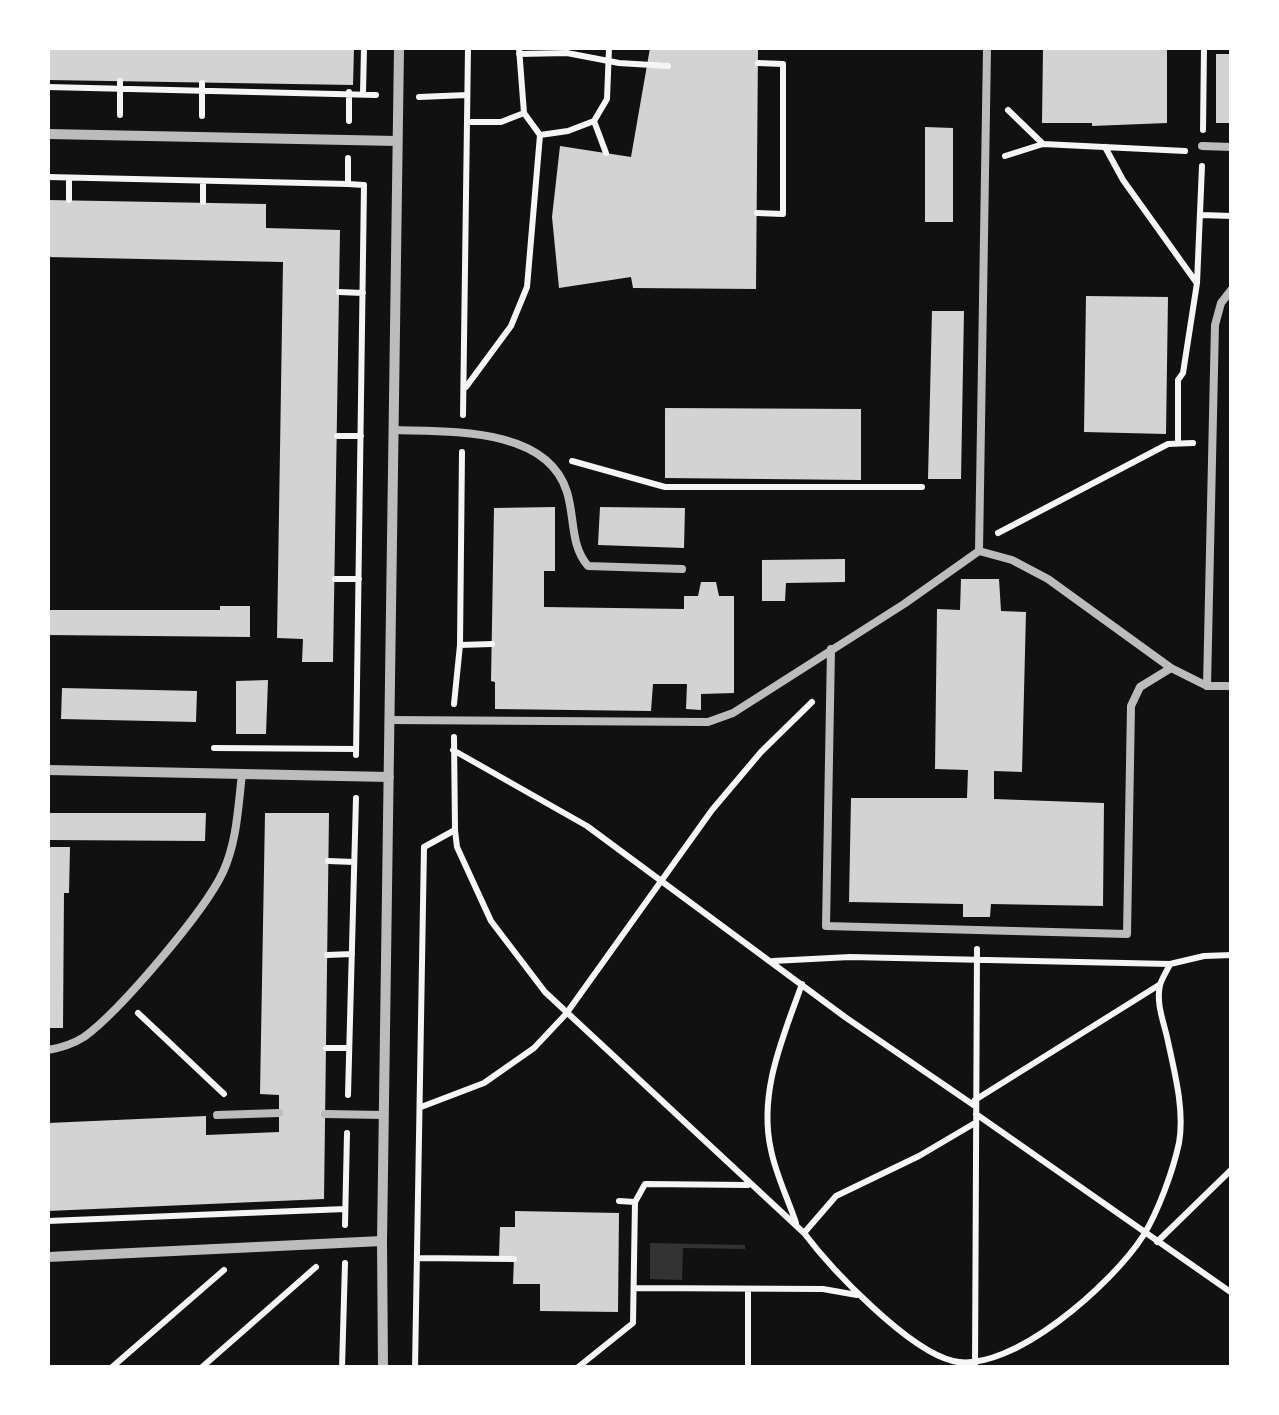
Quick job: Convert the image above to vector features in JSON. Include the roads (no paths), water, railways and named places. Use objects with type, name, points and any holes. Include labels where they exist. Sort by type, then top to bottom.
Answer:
[{"type":"street","points":[[384,1368],[382,1242],[399,48]]},
{"type":"street","points":[[48,134],[397,142]]},
{"type":"street","points":[[48,770],[389,777]]},
{"type":"street","points":[[48,1257],[382,1242]]},
{"type":"lane","points":[[980,550],[987,48]]},
{"type":"lane","points":[[1202,146],[1232,146]]},
{"type":"lane","points":[[1207,686],[1215,325],[1221,303],[1232,289]]},
{"type":"lane","points":[[393,430],[499,437],[526,448],[552,465],[567,488],[577,554],[588,566],[682,569]]},
{"type":"lane","points":[[389,720],[708,722],[733,713],[934,584],[980,550]]},
{"type":"lane","points":[[980,550],[1012,560],[1048,580],[1171,668],[1207,686],[1232,686]]},
{"type":"lane","points":[[832,649],[826,926],[1127,934],[1132,706],[1140,686],[1171,668]]},
{"type":"lane","points":[[48,1050],[84,1036],[123,998],[217,884],[236,830],[242,774]]},
{"type":"lane","points":[[217,1115],[280,1113]]},
{"type":"lane","points":[[325,1114],[384,1115]]}]
